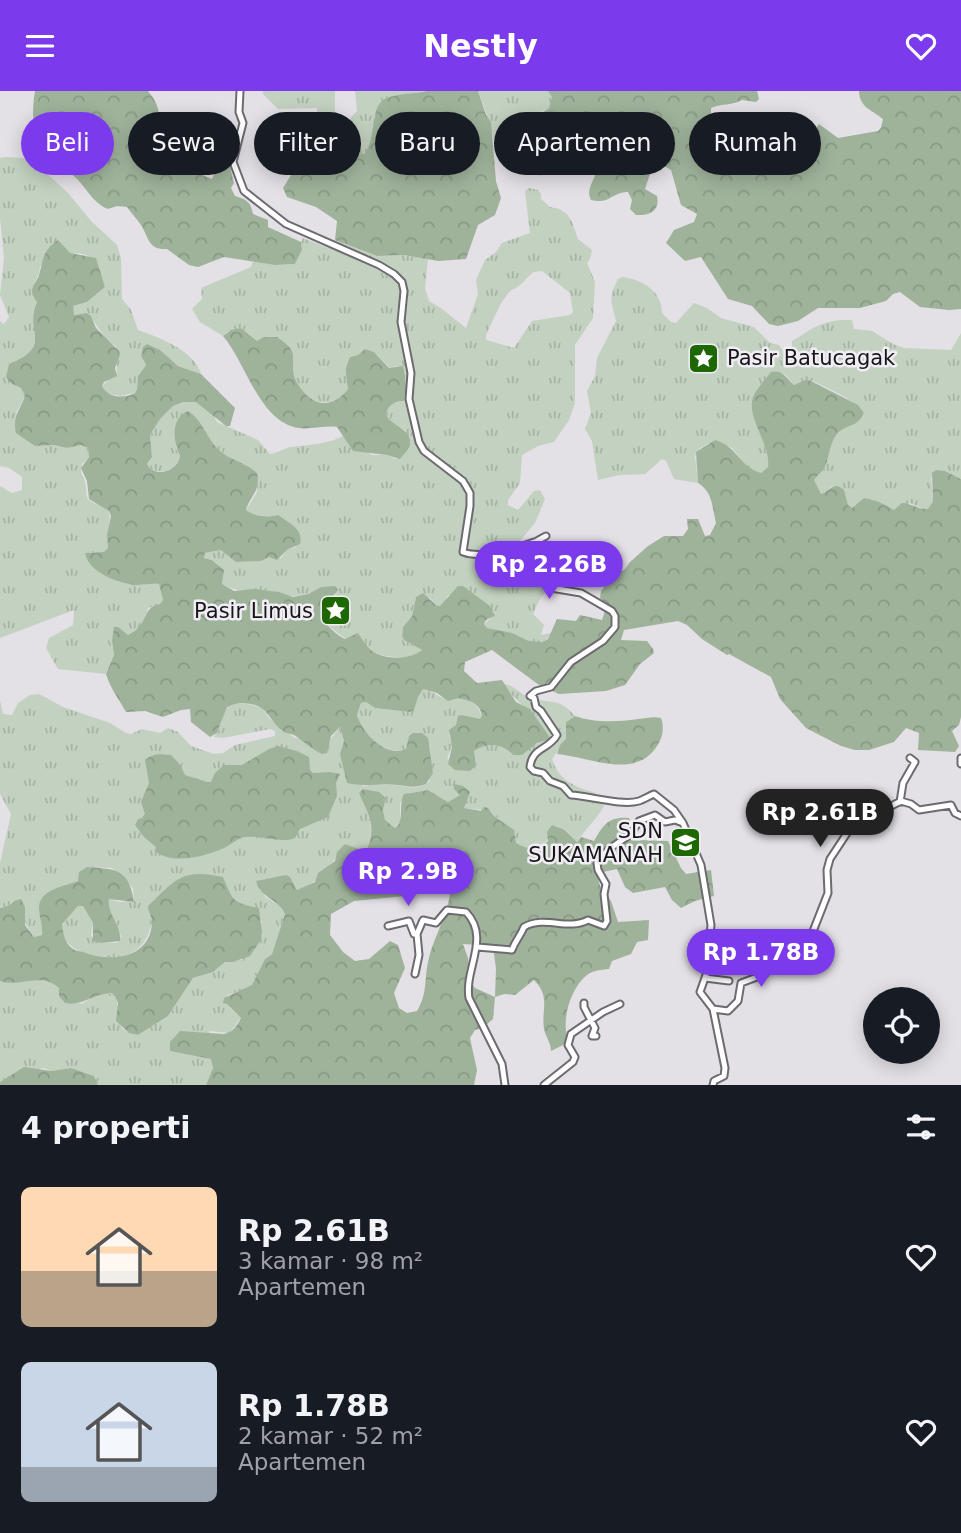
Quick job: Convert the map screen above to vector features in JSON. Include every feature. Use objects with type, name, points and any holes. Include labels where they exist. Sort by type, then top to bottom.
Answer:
[{"type":"street","points":[[240,91],[239,112],[243,123],[233,162],[244,191],[286,224],[379,265],[402,282],[404,291],[401,322],[410,370],[411,411],[424,451],[453,472],[468,488],[470,506],[463,552],[471,554],[511,551],[546,536]]},
{"type":"street","points":[[535,542],[537,554],[549,568],[551,588],[583,594],[601,607],[612,611],[616,619],[615,627],[608,636],[571,662],[551,687],[530,695],[557,735],[552,743],[531,757],[531,769],[563,786],[571,795],[597,797],[614,802],[640,801],[654,794],[674,810],[683,823],[698,856],[711,918],[705,978],[700,992],[713,1009],[725,1068],[723,1077],[713,1085]]},
{"type":"street","points":[[900,802],[902,784],[915,762],[910,758]]},
{"type":"street","points":[[961,758],[961,764]]},
{"type":"street","points":[[729,950],[733,944],[740,942],[766,951],[779,952],[810,939],[828,894],[828,865],[853,824],[863,823],[900,802],[911,804],[919,810],[943,804],[951,805],[955,813],[961,816]]},
{"type":"street","points":[[477,947],[512,950],[514,939],[522,933],[524,927],[539,922],[576,925],[588,920],[604,926],[607,922],[604,894],[606,884],[597,863],[609,849],[631,834],[636,824],[646,817],[655,815],[664,823],[675,820],[683,823]]},
{"type":"street","points":[[415,974],[419,955],[417,934],[424,920],[436,923],[447,910],[463,910],[474,925],[477,947],[468,986],[469,997],[502,1064],[505,1085]]},
{"type":"street","points":[[388,926],[408,921],[414,934],[417,934]]},
{"type":"street","points":[[713,1009],[723,1012],[729,1010],[738,1001],[741,983],[764,975],[771,963],[793,952],[819,951]]},
{"type":"street","points":[[705,978],[729,981]]},
{"type":"street","points":[[584,1003],[595,1028],[592,1036],[596,1036]]},
{"type":"street","points":[[544,1085],[573,1062],[575,1057],[568,1045],[569,1038],[620,1004]]},
{"type":"green space","points":[[35,91],[148,91],[159,112],[128,112],[128,175],[202,175],[212,179],[214,175],[232,175],[234,183],[231,188],[235,196],[247,202],[253,214],[268,220],[268,227],[301,242],[302,250],[295,264],[275,265],[224,257],[198,267],[189,265],[167,249],[156,247],[127,207],[103,207],[72,175],[114,175],[114,112],[33,112]]},
{"type":"green space","points":[[263,91],[335,91],[335,112],[317,112],[317,108],[278,109]]},
{"type":"green space","points":[[355,91],[427,91],[404,95],[380,112],[375,112],[372,141],[364,154],[361,154],[361,112],[356,112]]},
{"type":"green space","points":[[427,91],[478,91],[491,122],[494,175],[501,198],[495,215],[478,225],[466,259],[438,261],[404,255],[377,256],[335,240],[337,221],[316,207],[287,197],[283,188],[291,175],[361,175],[361,154],[364,154],[371,140],[375,115],[375,175],[480,175],[480,112],[376,112],[381,102],[397,95]]},
{"type":"green space","points":[[478,91],[548,91],[553,97],[549,108],[540,112],[494,112],[494,141]]},
{"type":"green space","points":[[548,91],[757,91],[759,99],[756,102],[742,100],[715,106],[711,108],[711,112],[689,112],[689,175],[821,175],[821,125],[838,138],[878,131],[881,128],[883,119],[864,105],[859,91],[961,91],[961,309],[920,307],[900,292],[893,294],[886,301],[860,308],[818,308],[798,321],[778,326],[769,324],[752,306],[728,299],[701,257],[685,261],[666,243],[674,230],[694,222],[697,214],[681,205],[672,175],[675,175],[675,112],[543,112],[549,108],[552,97]]},
{"type":"green space","points":[[0,158],[21,158],[21,175],[49,175],[117,245],[121,259],[122,299],[131,310],[138,330],[184,352],[201,374],[178,366],[160,350],[141,356],[146,365],[138,376],[134,393],[121,396],[107,393],[102,386],[117,372],[116,346],[107,339],[87,313],[73,315],[73,306],[87,302],[105,287],[100,273],[88,256],[81,254],[64,256],[40,266],[33,288],[37,301],[33,322],[34,344],[31,351],[9,364],[12,384],[21,388],[25,396],[16,413],[35,446],[54,445],[67,448],[81,445],[88,448],[89,457],[82,464],[81,473],[85,480],[87,497],[108,510],[110,517],[108,548],[105,552],[85,553],[88,560],[106,576],[121,582],[136,585],[159,584],[163,600],[160,604],[148,608],[144,621],[136,631],[112,641],[114,656],[106,674],[58,669],[46,648],[49,638],[73,625],[74,610],[0,638],[0,486],[12,493],[22,490],[22,477],[9,468],[0,466],[0,321],[4,324],[9,317],[0,295],[4,258],[0,218]]},
{"type":"green space","points":[[596,175],[650,175],[645,189],[657,196],[658,201],[650,213],[636,215],[630,209],[632,200],[628,192],[597,201],[591,200],[589,191]]},
{"type":"green space","points":[[529,188],[538,190],[541,199],[550,207],[567,214],[578,239],[592,250],[587,263],[595,282],[593,318],[575,345],[575,403],[569,420],[554,442],[538,446],[522,455],[520,483],[508,500],[508,505],[518,510],[534,491],[540,490],[545,499],[535,523],[519,542],[525,557],[533,559],[548,574],[550,589],[542,597],[533,614],[544,625],[541,635],[551,633],[547,639],[532,642],[487,628],[484,624],[494,616],[448,595],[440,606],[430,598],[416,597],[412,616],[403,627],[402,635],[404,640],[422,650],[411,656],[383,655],[353,643],[330,626],[322,617],[329,601],[336,594],[321,587],[292,596],[277,592],[241,590],[222,584],[224,570],[212,560],[204,558],[205,553],[221,550],[236,562],[261,561],[269,557],[281,558],[287,550],[296,547],[274,517],[250,514],[246,510],[257,492],[257,473],[219,450],[197,419],[188,412],[181,416],[176,448],[180,456],[175,466],[160,472],[151,468],[147,464],[152,457],[150,435],[160,419],[173,406],[182,402],[196,402],[212,413],[217,422],[258,440],[270,454],[291,447],[326,442],[344,435],[372,455],[387,455],[396,459],[409,449],[406,431],[390,421],[386,414],[392,404],[403,401],[406,380],[398,366],[390,368],[374,352],[365,350],[350,357],[346,369],[348,389],[341,396],[326,402],[312,399],[299,388],[295,379],[294,357],[257,341],[241,328],[223,336],[200,322],[192,309],[202,299],[201,288],[251,267],[253,261],[275,265],[295,264],[302,250],[303,238],[328,248],[335,240],[377,256],[404,255],[428,259],[425,288],[429,301],[466,328],[478,294],[476,280],[485,260],[496,252],[502,243],[530,233],[525,191]],"holes":[[[542,271],[570,293],[573,312],[570,315],[532,321],[514,348],[486,340],[501,303],[510,291],[533,272]]]},
{"type":"green space","points":[[58,240],[70,253],[96,258],[105,287],[87,302],[73,306],[74,315],[87,313],[91,316],[96,328],[119,351],[115,368],[117,376],[104,382],[102,386],[108,393],[126,396],[135,393],[138,376],[146,365],[141,356],[143,347],[147,344],[160,350],[178,366],[201,374],[235,408],[230,426],[226,426],[196,402],[183,402],[173,406],[160,419],[150,435],[152,457],[147,464],[151,469],[160,472],[175,466],[180,456],[175,437],[176,425],[178,419],[188,411],[219,450],[257,473],[256,489],[246,510],[261,516],[278,515],[300,534],[300,544],[287,550],[277,560],[269,557],[261,561],[236,562],[221,550],[205,553],[204,558],[212,560],[224,570],[222,584],[234,591],[253,589],[279,592],[293,597],[308,594],[321,587],[335,586],[338,590],[322,616],[326,623],[345,639],[358,633],[370,649],[384,656],[411,656],[422,650],[404,640],[402,636],[403,627],[412,616],[416,597],[423,593],[440,606],[458,586],[463,586],[490,606],[495,616],[486,620],[484,624],[487,628],[512,633],[529,641],[542,642],[548,639],[557,619],[576,621],[580,615],[602,620],[607,605],[600,598],[601,591],[613,576],[625,569],[648,546],[664,536],[683,536],[688,529],[687,519],[698,519],[705,536],[710,535],[716,523],[709,495],[698,483],[696,452],[715,440],[728,447],[754,470],[761,473],[768,467],[766,449],[752,412],[752,403],[754,395],[771,372],[782,373],[794,385],[807,379],[858,405],[864,413],[862,418],[837,434],[825,467],[814,480],[821,494],[837,486],[844,490],[848,505],[852,508],[864,498],[894,510],[902,503],[928,509],[933,501],[932,473],[936,470],[945,471],[961,479],[961,717],[959,725],[952,731],[959,746],[955,752],[918,750],[919,733],[906,728],[894,742],[869,750],[841,746],[806,728],[780,699],[771,677],[727,655],[678,621],[624,630],[621,640],[647,641],[654,653],[640,664],[625,685],[606,691],[559,694],[539,685],[492,650],[465,662],[464,671],[477,683],[502,680],[516,702],[530,709],[551,739],[537,743],[522,755],[513,755],[494,745],[484,746],[474,751],[476,765],[470,771],[455,770],[448,764],[452,747],[449,730],[456,725],[458,716],[480,719],[481,711],[473,703],[458,698],[448,701],[437,693],[423,689],[414,710],[410,712],[375,708],[366,702],[361,703],[357,715],[360,722],[369,736],[383,747],[398,751],[406,749],[409,736],[413,733],[422,733],[428,738],[433,773],[426,784],[421,786],[347,783],[340,754],[344,741],[340,727],[331,736],[327,753],[322,754],[294,735],[284,732],[264,710],[251,704],[227,707],[217,733],[210,737],[191,722],[190,709],[163,717],[145,711],[126,712],[106,674],[114,655],[114,627],[128,635],[135,631],[150,609],[163,600],[159,584],[136,585],[121,582],[105,576],[87,560],[85,553],[104,552],[108,548],[107,535],[111,516],[109,511],[89,499],[87,481],[81,468],[89,457],[88,448],[81,445],[67,448],[54,445],[35,446],[16,433],[16,418],[25,396],[21,388],[6,377],[9,364],[31,351],[34,344],[33,322],[37,302],[32,289],[46,251]]},
{"type":"green space","points":[[623,277],[650,288],[659,299],[662,313],[671,322],[676,323],[694,303],[721,318],[754,327],[770,343],[779,345],[787,357],[792,359],[792,341],[820,325],[834,321],[852,320],[854,329],[872,331],[904,348],[951,350],[961,333],[961,479],[945,471],[931,478],[933,501],[928,509],[910,503],[894,510],[882,505],[856,504],[852,508],[844,495],[832,486],[821,495],[813,480],[825,467],[834,438],[840,431],[859,421],[864,414],[854,403],[830,389],[807,379],[794,385],[785,374],[766,382],[756,391],[753,401],[754,413],[767,453],[768,467],[761,473],[751,471],[732,448],[715,440],[700,448],[695,456],[698,483],[674,479],[666,461],[662,459],[645,474],[620,475],[598,480],[592,441],[585,429],[591,413],[587,391],[595,376],[597,358],[616,321],[612,296],[618,279]]},
{"type":"green space","points":[[241,328],[257,341],[264,337],[277,337],[287,345],[293,354],[296,381],[307,396],[319,402],[331,402],[343,395],[348,389],[348,361],[350,357],[365,349],[374,352],[389,368],[403,366],[406,383],[403,401],[392,404],[386,414],[408,434],[408,450],[400,459],[353,451],[337,427],[299,428],[282,421],[262,401],[223,336],[231,330]]},
{"type":"green space","points":[[504,684],[529,697],[558,703],[575,716],[566,722],[566,739],[552,759],[563,778],[596,793],[604,806],[577,842],[566,830],[556,827],[539,847],[534,850],[522,848],[512,840],[504,825],[491,811],[464,808],[466,790],[463,786],[458,791],[460,795],[448,802],[428,790],[408,793],[400,803],[400,821],[395,828],[385,820],[385,802],[359,793],[371,827],[367,849],[345,844],[319,878],[297,890],[290,877],[260,880],[265,897],[281,906],[285,914],[272,954],[265,959],[252,986],[227,995],[229,1007],[241,1018],[229,1033],[210,1031],[197,1056],[211,1059],[213,1068],[206,1085],[98,1085],[94,1076],[71,1068],[51,1071],[43,1068],[0,1082],[0,980],[38,980],[52,983],[59,988],[60,996],[82,1004],[97,994],[115,994],[120,1025],[129,1033],[138,1035],[168,1016],[193,978],[213,972],[225,962],[242,960],[262,922],[254,907],[240,905],[213,875],[191,876],[170,885],[148,906],[152,923],[140,946],[127,955],[95,957],[80,952],[69,944],[62,934],[63,922],[78,906],[83,906],[93,923],[91,936],[97,942],[117,943],[121,937],[109,909],[109,899],[120,902],[134,901],[133,888],[112,868],[87,867],[79,881],[58,887],[42,899],[42,935],[34,937],[12,902],[5,908],[0,908],[0,863],[11,814],[0,794],[0,700],[3,714],[12,715],[18,703],[30,695],[39,694],[63,707],[110,723],[126,733],[131,734],[142,729],[160,733],[168,728],[178,732],[191,746],[214,754],[223,753],[235,745],[275,736],[275,731],[270,729],[223,738],[214,737],[230,704],[248,704],[262,708],[270,719],[295,738],[330,740],[340,727],[344,741],[340,755],[362,786],[388,784],[416,787],[430,781],[409,736],[406,749],[389,749],[377,744],[359,724],[357,715],[361,703],[366,702],[375,708],[410,712],[423,689],[445,699],[458,697],[476,704],[482,716],[480,720],[462,715],[449,735],[452,746],[447,759],[476,765],[474,751],[484,746],[499,746],[513,755],[546,741],[539,722]]},
{"type":"green space","points":[[575,716],[606,721],[661,718],[662,734],[655,749],[634,763],[609,764],[557,754],[566,739],[566,722]]},
{"type":"green space","points":[[278,746],[309,757],[310,770],[313,773],[340,774],[336,783],[337,796],[328,817],[300,829],[295,838],[283,840],[245,837],[210,853],[181,859],[156,852],[156,847],[135,825],[145,814],[141,802],[149,783],[145,760],[148,758],[171,755],[185,775],[211,782],[215,773],[224,765],[242,765]]},
{"type":"green space","points":[[454,784],[463,786],[470,792],[464,808],[481,811],[484,807],[488,808],[494,816],[514,830],[516,843],[529,848],[540,847],[548,841],[547,832],[552,825],[565,830],[577,842],[581,837],[594,841],[607,823],[629,818],[639,840],[668,841],[686,874],[711,870],[714,896],[681,908],[672,900],[665,887],[633,893],[625,887],[617,869],[603,872],[598,879],[601,889],[611,901],[618,922],[649,920],[648,940],[637,942],[631,954],[612,961],[609,969],[592,972],[581,981],[572,995],[567,1012],[567,1036],[563,1045],[551,1051],[543,1022],[544,998],[534,980],[515,995],[495,997],[493,1019],[483,1028],[475,1030],[470,1038],[477,1070],[474,1085],[206,1085],[213,1068],[211,1059],[170,1051],[170,1042],[180,1031],[224,1034],[230,1032],[241,1018],[223,1003],[224,998],[252,985],[265,959],[272,954],[285,914],[262,892],[256,881],[286,875],[297,890],[315,882],[318,873],[335,861],[337,852],[345,844],[367,849],[371,827],[359,793],[363,789],[379,792],[386,798],[383,810],[385,820],[395,828],[400,821],[404,794],[428,790],[448,802],[460,795],[454,789]],"holes":[[[434,857],[444,867],[449,879],[448,905],[429,958],[423,998],[417,1011],[407,1013],[399,1008],[394,993],[405,968],[398,945],[390,941],[369,959],[355,961],[343,952],[330,935],[331,914],[354,901],[405,896],[415,886],[419,867]],[[463,944],[493,946],[495,997],[475,988],[470,981],[468,958]]]},
{"type":"green space","points":[[87,867],[120,873],[129,883],[134,902],[109,899],[120,941],[101,943],[93,941],[93,923],[83,906],[78,906],[62,924],[66,941],[74,950],[105,957],[137,951],[150,934],[152,922],[148,906],[173,883],[189,875],[198,874],[223,877],[235,900],[259,908],[262,932],[260,941],[250,956],[225,962],[213,972],[193,978],[168,1016],[138,1035],[129,1033],[116,1021],[118,1003],[114,994],[72,1004],[65,1003],[59,996],[59,988],[52,983],[38,980],[15,983],[0,981],[0,908],[21,899],[25,907],[25,925],[34,937],[42,935],[40,901],[48,892],[78,881],[79,872]]},
{"type":"green space","points":[[24,1067],[51,1071],[71,1068],[94,1076],[98,1085],[0,1085],[0,1082]]},
{"type":"place","name":"Pasir Batucagak","points":[[704,358]]},
{"type":"place","name":"Pasir Limus","points":[[336,611]]},
{"type":"place","name":"SDN SUKAMANAH","points":[[686,843]]}]
